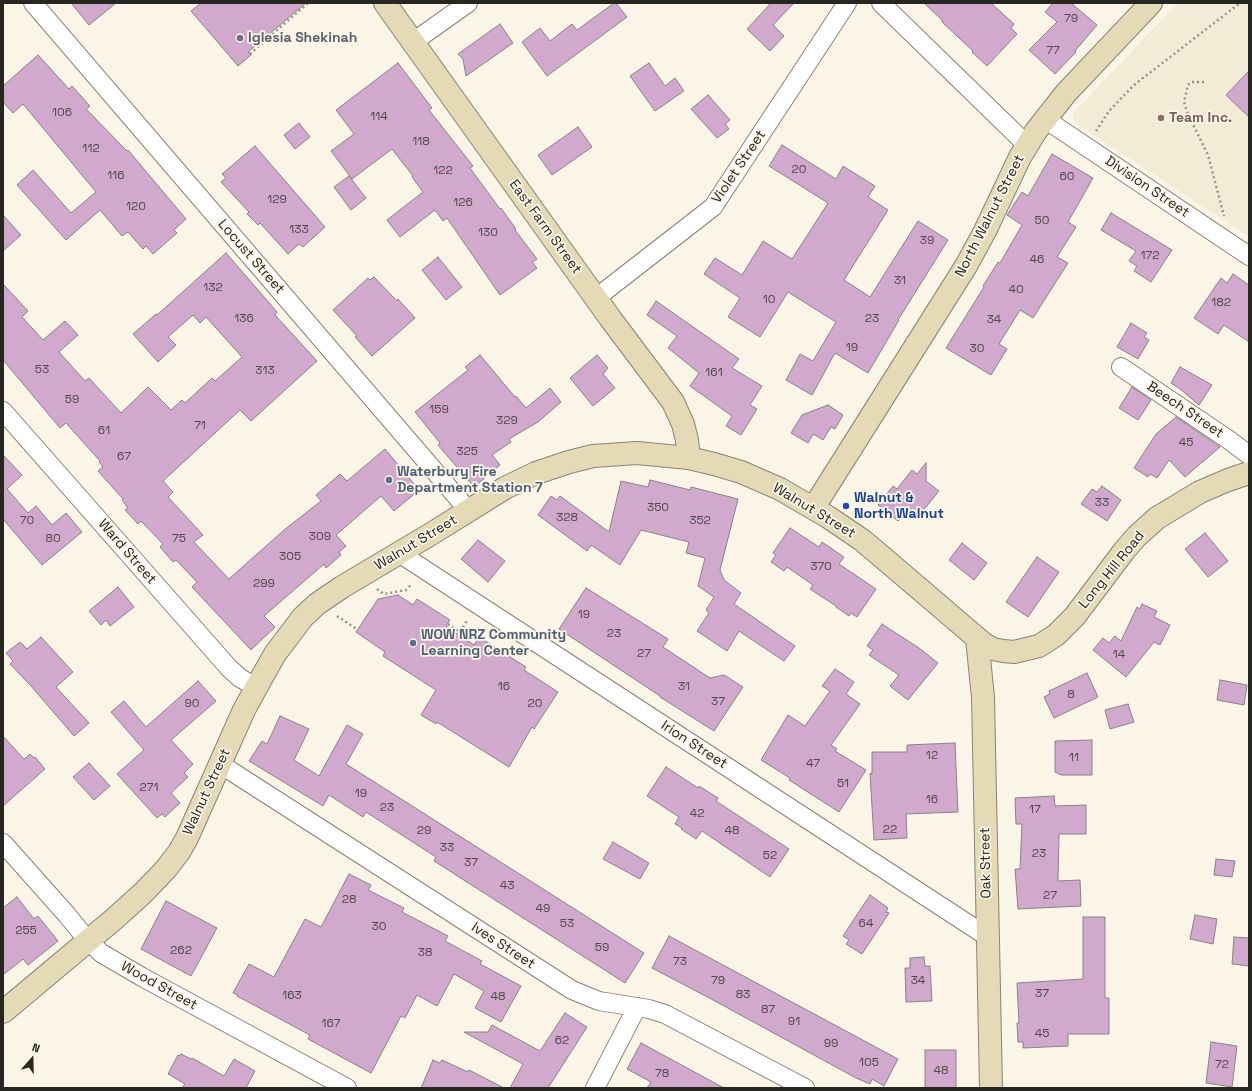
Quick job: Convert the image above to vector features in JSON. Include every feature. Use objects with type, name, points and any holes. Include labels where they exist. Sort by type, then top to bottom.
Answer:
[{"type":"main road","name":"East Farm Street","points":[[385,3],[596,298],[676,407],[683,424],[689,458]]},
{"type":"main road","name":"North Walnut Street","points":[[814,507],[966,266],[985,231],[1027,145],[1045,119],[1081,75],[1151,3]]},
{"type":"main road","name":"Walnut Street","points":[[3,1012],[143,893],[166,869],[187,838],[256,687],[275,654],[303,617],[325,598],[468,510],[524,479],[546,469],[569,462],[604,455],[637,453],[689,458],[721,466],[762,480],[814,507],[872,548],[977,639]]},
{"type":"main road","name":"Long Hill Road","points":[[977,639],[994,649],[1014,652],[1035,648],[1048,642],[1075,616],[1114,562],[1147,526],[1170,509],[1200,492],[1249,473]]},
{"type":"main road","name":"Oak Street","points":[[977,639],[983,697],[991,1088]]},
{"type":"street","name":"Locust Street","points":[[33,3],[468,510]]},
{"type":"street","points":[[413,42],[468,3]]},
{"type":"street","name":"Violet Street","points":[[596,298],[713,207],[848,3]]},
{"type":"street","points":[[881,3],[1027,145]]},
{"type":"street","name":"Division Street","points":[[1045,119],[1249,256]]},
{"type":"street","name":"Beech Street","points":[[1121,367],[1249,455]]},
{"type":"street","name":"Ward Street","points":[[3,411],[229,668],[240,678],[256,687]]},
{"type":"street","name":"Irion Street","points":[[400,553],[988,937]]},
{"type":"street","name":"Ives Street","points":[[220,764],[572,990],[599,1001],[658,1011],[675,1018],[805,1088]]},
{"type":"street","name":"Wood Street","points":[[3,843],[88,941],[102,953],[347,1088]]},
{"type":"street","points":[[595,1088],[637,1007]]},
{"type":"path","points":[[250,54],[308,3]]},
{"type":"path","points":[[1087,147],[1109,111],[1134,85],[1240,3]]},
{"type":"path","points":[[1204,82],[1191,82],[1188,85],[1184,102],[1187,112],[1208,156],[1224,217]]},
{"type":"path","points":[[364,574],[378,591],[384,594],[406,590],[424,569]]},
{"type":"path","points":[[448,624],[460,632],[478,604]]},
{"type":"shaded area","name":"Team Inc.","points":[[1178,3],[1249,3],[1249,237],[1074,121],[1073,116],[1075,111]]},
{"type":"building","points":[[71,3],[116,3],[89,25]]},
{"type":"building","name":"Iglesia Shekinah","points":[[201,3],[306,3],[248,52],[251,55],[238,66],[191,11]]},
{"type":"building","points":[[616,3],[627,17],[547,76],[522,42],[540,28],[550,41],[572,24],[577,30]]},
{"type":"building","points":[[771,3],[794,3],[773,25],[784,36],[770,51],[747,29]]},
{"type":"building","points":[[924,3],[991,3],[1014,24],[1011,28],[1017,34],[987,66]]},
{"type":"building","points":[[1053,3],[1071,3],[1097,25],[1075,51],[1076,52],[1055,74],[1029,50],[1057,22],[1045,12]]},
{"type":"building","points":[[500,24],[513,43],[466,76],[463,59],[458,54]]},
{"type":"building","points":[[38,55],[69,89],[72,86],[90,106],[86,109],[127,151],[128,150],[186,219],[174,230],[177,233],[153,254],[146,246],[143,249],[128,232],[122,236],[100,210],[66,240],[17,185],[33,170],[71,213],[96,192],[23,104],[13,113],[3,102],[3,86]]},
{"type":"building","points":[[398,63],[432,108],[429,110],[473,166],[470,168],[500,209],[501,208],[516,229],[515,230],[537,259],[532,262],[537,268],[500,295],[447,218],[443,221],[435,210],[400,237],[387,220],[423,192],[412,177],[413,176],[392,149],[352,179],[331,151],[354,134],[336,110]]},
{"type":"building","points":[[649,63],[665,86],[675,78],[684,91],[655,111],[630,76]]},
{"type":"building","points":[[1249,71],[1249,117],[1226,95]]},
{"type":"building","points":[[708,95],[730,120],[725,124],[729,129],[717,138],[691,109]]},
{"type":"building","points":[[299,123],[310,137],[295,149],[284,135]]},
{"type":"building","points":[[578,127],[592,147],[552,175],[538,155]]},
{"type":"building","points":[[782,145],[836,179],[843,166],[875,186],[868,197],[888,210],[844,280],[870,297],[918,221],[948,240],[898,320],[868,373],[835,353],[812,395],[786,380],[800,354],[813,361],[836,322],[788,292],[760,337],[728,317],[740,298],[704,274],[715,258],[742,275],[763,241],[792,259],[828,203],[769,166]]},
{"type":"building","points":[[255,146],[325,227],[303,247],[299,244],[288,254],[260,223],[258,225],[247,214],[249,212],[221,182],[226,178],[222,174]]},
{"type":"building","points":[[1052,154],[1093,178],[1068,222],[1076,227],[1057,257],[1068,263],[1033,318],[1020,310],[999,344],[1007,349],[991,375],[946,348],[998,262],[1000,263],[1022,225],[1007,215],[1022,192],[1028,196]]},
{"type":"building","points":[[349,176],[366,198],[351,210],[334,187]]},
{"type":"building","points":[[1111,213],[1172,250],[1151,282],[1134,271],[1137,266],[1129,261],[1136,251],[1101,230]]},
{"type":"building","points":[[3,215],[21,235],[3,251]]},
{"type":"building","points":[[226,253],[277,312],[275,315],[317,361],[251,421],[240,410],[163,481],[173,492],[168,497],[203,535],[194,542],[229,579],[284,530],[321,501],[316,495],[340,474],[347,481],[385,449],[419,490],[394,511],[381,496],[336,535],[346,546],[339,552],[341,555],[326,568],[324,564],[264,616],[275,627],[251,650],[192,587],[197,582],[176,560],[173,562],[160,547],[163,544],[141,521],[138,524],[125,510],[128,508],[122,500],[123,499],[98,471],[103,467],[99,462],[100,461],[66,423],[60,428],[3,360],[3,284],[28,311],[22,317],[43,340],[65,321],[78,335],[59,352],[85,381],[89,378],[121,413],[148,387],[171,410],[182,400],[185,403],[212,378],[215,381],[242,357],[206,317],[200,323],[193,315],[168,337],[176,345],[158,362],[133,334],[156,314],[157,315]]},
{"type":"building","points":[[438,257],[462,287],[446,300],[422,270]]},
{"type":"building","points":[[1233,274],[1249,285],[1249,342],[1224,325],[1218,334],[1194,318],[1221,278],[1227,283]]},
{"type":"building","points":[[374,277],[397,301],[398,299],[415,318],[372,356],[355,337],[357,336],[333,310],[368,278],[370,280]]},
{"type":"building","points":[[656,301],[739,359],[732,368],[762,386],[750,405],[757,409],[741,435],[726,426],[732,416],[690,386],[699,373],[668,348],[677,336],[647,315]]},
{"type":"building","points":[[1131,323],[1147,333],[1144,337],[1149,340],[1138,359],[1117,347]]},
{"type":"building","points":[[480,355],[526,408],[550,388],[561,402],[538,422],[509,439],[511,442],[492,455],[500,465],[474,487],[438,445],[440,443],[415,412],[468,370],[465,367]]},
{"type":"building","points":[[597,355],[608,368],[603,374],[615,388],[593,406],[570,378]]},
{"type":"building","points":[[1180,367],[1212,385],[1199,405],[1171,383]]},
{"type":"building","points":[[1132,387],[1151,400],[1138,420],[1119,408]]},
{"type":"building","points":[[828,405],[843,415],[835,429],[831,427],[823,440],[813,434],[808,443],[791,433],[802,415]]},
{"type":"building","points":[[1176,417],[1220,447],[1185,477],[1169,460],[1157,478],[1150,474],[1148,477],[1134,468],[1156,434]]},
{"type":"building","points":[[3,455],[22,475],[7,489],[28,513],[36,506],[52,525],[66,513],[82,532],[42,565],[3,519]]},
{"type":"building","points":[[926,463],[926,481],[939,491],[922,512],[917,509],[910,518],[904,514],[898,521],[878,505],[893,486],[897,489],[912,470],[917,474]]},
{"type":"building","points":[[650,480],[690,490],[691,487],[738,499],[720,570],[724,580],[741,593],[734,604],[795,646],[784,661],[739,631],[727,651],[697,631],[709,613],[706,610],[714,597],[698,586],[705,558],[686,553],[689,542],[641,530],[620,565],[591,545],[587,551],[538,515],[551,496],[557,500],[560,496],[609,532],[621,481],[648,487]]},
{"type":"building","points":[[1102,486],[1121,500],[1107,521],[1081,504],[1092,489],[1097,492]]},
{"type":"building","points":[[790,528],[819,547],[822,542],[844,557],[839,564],[876,589],[857,617],[851,613],[849,616],[810,589],[813,585],[787,567],[784,571],[771,562],[776,555],[773,553]]},
{"type":"building","points":[[1205,533],[1228,561],[1208,577],[1185,549]]},
{"type":"building","points":[[478,540],[505,561],[488,582],[461,559]]},
{"type":"building","points":[[962,543],[987,563],[974,580],[949,560]]},
{"type":"building","points":[[1037,557],[1059,572],[1028,617],[1006,602]]},
{"type":"building","points":[[118,587],[134,607],[110,626],[106,620],[101,625],[89,611]]},
{"type":"building","points":[[586,588],[668,639],[663,647],[710,678],[724,675],[743,687],[714,731],[660,697],[559,629]]},
{"type":"building","points":[[398,595],[413,605],[417,599],[450,620],[446,626],[474,645],[479,637],[526,667],[524,670],[558,692],[534,729],[532,727],[509,767],[437,722],[436,724],[421,715],[436,690],[383,656],[385,652],[356,632],[378,599]]},
{"type":"building","points":[[1142,604],[1157,611],[1154,617],[1170,625],[1160,645],[1154,642],[1126,677],[1093,650],[1103,638],[1109,643],[1115,636],[1121,641],[1137,607],[1140,609]]},
{"type":"building","points":[[882,624],[919,648],[938,663],[908,700],[890,686],[899,675],[869,655],[873,650],[867,646]]},
{"type":"building","points":[[41,637],[73,672],[56,687],[89,723],[74,736],[10,664],[13,661],[6,653],[20,642],[27,649]]},
{"type":"building","points":[[835,669],[854,682],[846,694],[860,704],[831,745],[837,749],[835,751],[866,770],[839,812],[761,760],[788,715],[805,726],[830,691],[822,686]]},
{"type":"building","points":[[1087,673],[1098,697],[1054,718],[1044,697],[1050,694],[1049,691]]},
{"type":"building","points":[[1220,680],[1247,685],[1244,705],[1217,700]]},
{"type":"building","points":[[198,681],[216,701],[171,740],[193,764],[184,773],[188,777],[171,793],[180,803],[165,817],[162,814],[157,818],[117,774],[144,750],[111,712],[124,701],[146,727]]},
{"type":"building","points":[[1128,704],[1134,722],[1110,729],[1105,710]]},
{"type":"building","points":[[280,716],[309,729],[294,760],[319,776],[347,725],[363,734],[346,764],[644,953],[625,983],[434,861],[436,857],[366,812],[363,817],[329,795],[323,806],[249,761],[262,741],[267,744]]},
{"type":"building","points":[[3,736],[24,759],[30,754],[34,758],[35,757],[45,769],[3,806]]},
{"type":"building","points":[[1092,740],[1092,775],[1061,775],[1055,772],[1055,741]]},
{"type":"building","points":[[955,743],[958,812],[906,814],[907,838],[874,840],[870,773],[872,774],[872,752],[907,752],[907,745]]},
{"type":"building","points":[[89,763],[110,786],[94,800],[73,777]]},
{"type":"building","points":[[666,767],[698,788],[699,786],[718,798],[716,801],[789,849],[770,877],[702,831],[696,839],[675,824],[679,817],[647,796]]},
{"type":"building","points":[[1054,796],[1055,806],[1086,805],[1086,834],[1059,834],[1058,881],[1080,880],[1081,906],[1018,909],[1015,869],[1020,869],[1022,824],[1016,824],[1015,798]]},
{"type":"building","points":[[613,842],[649,863],[640,879],[603,859]]},
{"type":"building","points":[[1216,859],[1235,861],[1232,877],[1214,875]]},
{"type":"building","points":[[349,874],[371,885],[368,890],[404,908],[402,912],[448,936],[445,941],[482,961],[480,964],[521,986],[501,1022],[475,1008],[484,991],[454,974],[437,1006],[417,995],[405,1018],[401,1016],[371,1073],[308,1039],[310,1035],[233,993],[249,964],[274,977],[305,919],[321,927]]},
{"type":"building","points":[[870,895],[888,908],[886,912],[889,913],[862,954],[846,944],[849,940],[843,936]]},
{"type":"building","points":[[17,897],[34,919],[38,916],[58,941],[28,965],[23,959],[3,975],[3,908]]},
{"type":"building","points":[[166,901],[217,928],[191,976],[141,949]]},
{"type":"building","points":[[1195,915],[1217,919],[1213,944],[1190,939]]},
{"type":"building","points":[[1083,917],[1105,917],[1105,998],[1109,998],[1109,1034],[1068,1034],[1068,1046],[1023,1048],[1023,1042],[1018,1042],[1017,1023],[1019,1023],[1017,983],[1083,979]]},
{"type":"building","points":[[669,936],[898,1059],[884,1086],[872,1079],[870,1084],[856,1078],[652,968]]},
{"type":"building","points":[[1234,937],[1249,938],[1249,966],[1232,964]]},
{"type":"building","points":[[924,957],[925,966],[930,966],[932,1001],[906,1002],[905,968],[910,968],[910,958]]},
{"type":"building","points":[[565,1013],[587,1027],[548,1088],[510,1088],[523,1064],[464,1032],[488,1032],[492,1025],[540,1051]]},
{"type":"building","points":[[1211,1042],[1237,1046],[1232,1087],[1206,1083]]},
{"type":"building","points":[[641,1043],[724,1088],[647,1088],[651,1082],[627,1069]]},
{"type":"building","points":[[925,1050],[956,1050],[956,1088],[925,1088]]},
{"type":"building","points":[[181,1054],[191,1059],[192,1058],[224,1076],[234,1059],[255,1071],[246,1088],[182,1088],[185,1084],[168,1074],[178,1055],[179,1056]]},
{"type":"building","points":[[433,1060],[440,1063],[442,1060],[468,1072],[469,1070],[504,1088],[421,1088]]},
{"type":"place","name":"Iglesia Shekinah","points":[[240,38]]},
{"type":"place","name":"Team Inc.","points":[[1161,118]]},
{"type":"place","name":"Waterbury Fire Department Station 7","points":[[389,480]]},
{"type":"place","name":"Walnut & North Walnut","points":[[846,506]]},
{"type":"place","name":"WOW NRZ Community Learning Center","points":[[413,643]]}]
